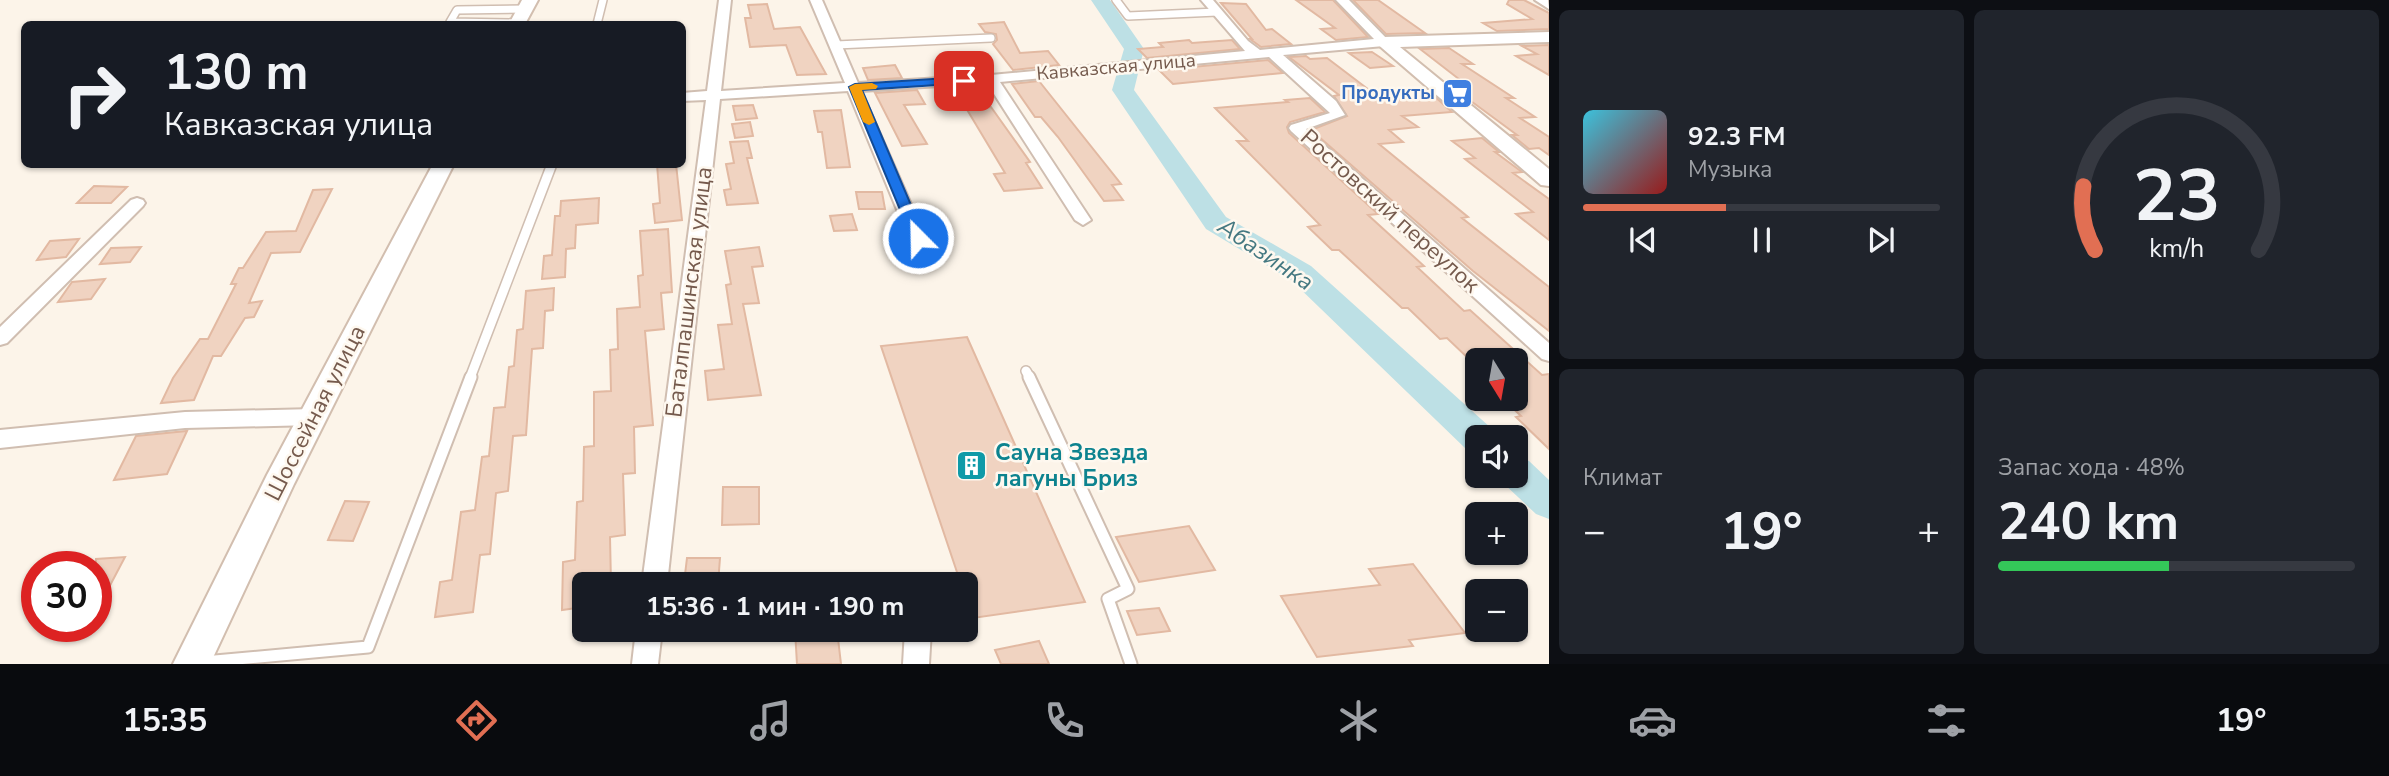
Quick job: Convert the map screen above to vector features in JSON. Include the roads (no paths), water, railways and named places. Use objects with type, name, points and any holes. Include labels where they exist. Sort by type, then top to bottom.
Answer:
[{"type":"main road","name":"Кавказская улица","points":[[1384,42],[1549,37]]},
{"type":"main road","points":[[1384,42],[1549,180]]},
{"type":"main road","name":"Шоссейная улица","points":[[199,663],[278,484],[442,168]]},
{"type":"main road","name":"Шоссейная улица","points":[[199,663],[450,168]]},
{"type":"street","name":"Баталпашинская улица","points":[[655,572],[725,0]]},
{"type":"street","points":[[816,0],[928,263]]},
{"type":"street","points":[[1207,0],[1244,44],[1257,54]]},
{"type":"street","points":[[1342,0],[1384,42]]},
{"type":"street","points":[[1541,0],[1549,6]]},
{"type":"street","name":"Кавказская улица","points":[[686,97],[991,79],[1384,42]]},
{"type":"street","name":"Ростовский переулок","points":[[1274,54],[1331,104],[1338,115],[1296,128],[1549,354]]},
{"type":"street","points":[[991,79],[1083,220]]},
{"type":"street","points":[[0,338],[137,203]]},
{"type":"street","points":[[0,439],[185,420],[314,417]]},
{"type":"street","points":[[645,664],[648,642]]},
{"type":"street","points":[[916,664],[917,642]]},
{"type":"lane","points":[[598,21],[603,0]]},
{"type":"lane","points":[[1116,0],[1128,16],[1217,12]]},
{"type":"lane","points":[[451,21],[457,10],[494,10],[525,14]]},
{"type":"lane","points":[[488,21],[494,10]]},
{"type":"lane","points":[[492,21],[525,14]]},
{"type":"lane","points":[[836,45],[991,38]]},
{"type":"lane","points":[[199,663],[368,647],[550,168]]},
{"type":"lane","points":[[1026,371],[1128,589],[1108,599],[1131,664]]},
{"type":"waterway","name":"Абазинка","points":[[1100,0],[1134,49],[1123,90],[1216,223],[1301,273],[1465,426]]},
{"type":"waterway","name":"Абазинка","points":[[1528,483],[1549,503]]},
{"type":"place","name":"Продукты","points":[[1458,93]]},
{"type":"place","name":"Сауна Звезда лагуны Бриз","points":[[972,465]]}]
